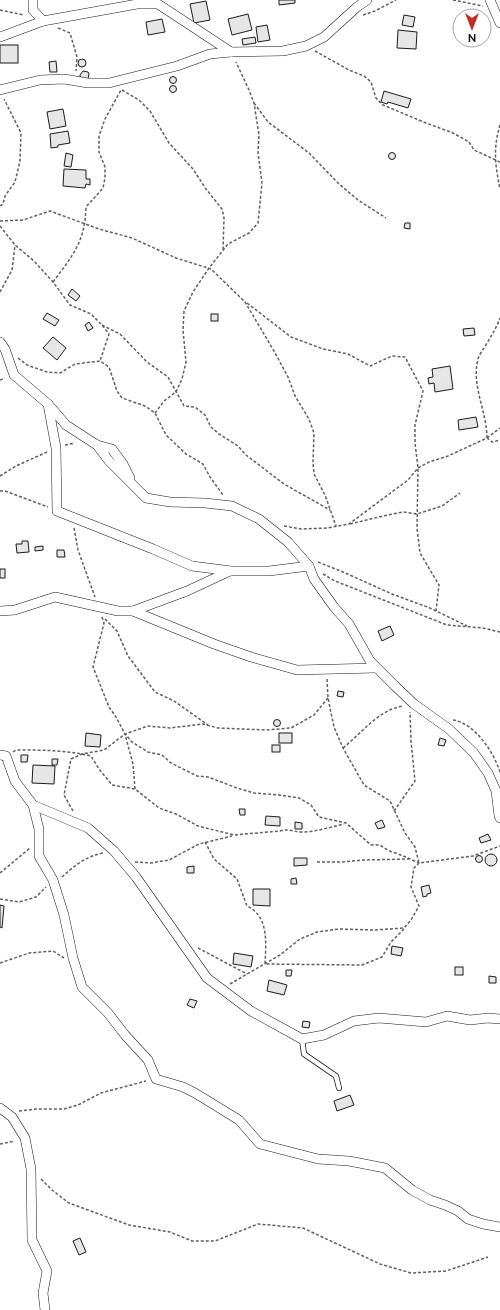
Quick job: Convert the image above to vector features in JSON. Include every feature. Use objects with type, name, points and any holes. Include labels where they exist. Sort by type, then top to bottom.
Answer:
[{"type":"street","points":[[33,0],[33,10],[43,21]]},
{"type":"street","points":[[1,93],[40,80],[64,79],[109,83],[177,66],[210,54],[283,51],[306,46],[324,37],[357,7],[367,0]]},
{"type":"street","points":[[0,37],[43,21],[157,2],[230,52]]},
{"type":"street","points":[[492,4],[500,23]]},
{"type":"street","points":[[3,345],[14,375],[48,404],[66,425],[97,445],[109,461],[146,498],[170,502],[205,503],[232,506],[259,519],[288,542],[309,566],[314,579],[349,624],[370,661],[376,668],[412,704],[449,729],[474,753],[488,773],[496,791],[500,818]]},
{"type":"street","points":[[48,404],[56,448],[57,511],[153,548],[192,566],[230,571],[269,571],[309,566]]},
{"type":"street","points":[[0,611],[15,610],[55,597],[118,611],[133,611],[187,591],[230,571]]},
{"type":"street","points":[[133,611],[214,644],[251,657],[297,670],[376,668]]},
{"type":"street","points":[[3,755],[16,781],[32,805],[38,829],[39,856],[53,880],[64,915],[73,958],[82,987],[108,1013],[125,1035],[148,1060],[156,1079],[195,1093],[239,1120],[260,1144],[318,1159],[349,1161],[385,1168],[412,1190],[430,1200],[458,1211],[468,1219],[482,1224],[500,1227]]},
{"type":"street","points":[[32,805],[88,828],[114,851],[136,877],[207,978],[251,1011],[302,1039],[324,1035],[354,1021],[379,1018],[426,1022],[447,1016],[470,1020],[488,1018],[500,1019]]},
{"type":"street","points":[[3,1111],[12,1117],[25,1138],[31,1169],[32,1240],[47,1271],[43,1293],[45,1310]]},
{"type":"lane","points":[[302,1039],[304,1054],[336,1076],[339,1088]]},
{"type":"path","points":[[358,17],[375,11],[396,0]]},
{"type":"path","points":[[453,0],[492,4]]},
{"type":"path","points":[[0,10],[30,16],[70,33],[77,57],[76,81]]},
{"type":"path","points":[[306,46],[349,70],[364,76],[371,82],[376,98],[383,105],[452,133],[469,142],[474,150],[500,162]]},
{"type":"path","points":[[155,413],[164,401],[176,392],[182,380],[186,362],[183,330],[184,311],[193,292],[209,268],[228,244],[248,233],[258,223],[262,183],[258,153],[259,135],[254,103],[240,68],[230,52]]},
{"type":"path","points":[[53,282],[72,258],[82,236],[85,224],[86,207],[103,188],[105,167],[99,152],[99,136],[105,119],[130,77]]},
{"type":"path","points":[[121,90],[139,100],[150,111],[169,143],[193,169],[206,189],[222,209],[224,218],[223,250]]},
{"type":"path","points":[[0,206],[3,204],[5,196],[15,182],[20,161],[21,133],[9,106],[1,93]]},
{"type":"path","points":[[254,103],[268,122],[309,153],[339,184],[358,200],[386,218]]},
{"type":"path","points":[[500,125],[496,139],[494,160],[500,189]]},
{"type":"path","points":[[0,221],[23,220],[50,211],[85,224],[132,238],[176,258],[211,269],[245,302],[291,337],[323,349],[348,354],[370,366],[392,356],[405,357],[422,391],[415,425],[415,443],[418,468],[417,514],[420,553],[439,586],[436,611]]},
{"type":"path","points":[[0,226],[15,245],[34,261],[53,282],[70,304],[91,314],[109,334],[100,361]]},
{"type":"path","points":[[0,292],[12,270],[15,245]]},
{"type":"path","points":[[245,302],[274,351],[288,377],[295,396],[309,419],[314,433],[314,474],[325,495],[336,526]]},
{"type":"path","points":[[487,438],[476,372],[478,358],[497,326],[500,318]]},
{"type":"path","points":[[102,325],[120,334],[147,362],[168,377],[184,406],[195,408],[205,415],[211,427],[218,434],[238,446],[246,455],[284,484],[330,510]]},
{"type":"path","points":[[3,345],[27,365],[47,372],[60,373],[75,364],[100,361],[109,367],[117,391],[122,398],[144,406],[155,413],[166,435],[186,454],[203,464],[210,477],[232,506]]},
{"type":"path","points":[[349,524],[408,480],[418,468],[487,438],[500,428]]},
{"type":"path","points":[[487,438],[492,442],[500,440]]},
{"type":"path","points":[[0,476],[16,466],[56,448],[89,439]]},
{"type":"path","points":[[0,491],[17,495],[57,511]]},
{"type":"path","points":[[281,525],[301,529],[349,524],[403,512],[417,514],[442,506],[460,494]]},
{"type":"path","points":[[73,518],[78,550],[98,607]]},
{"type":"path","points":[[302,558],[315,561],[343,572],[392,594],[436,611],[468,627]]},
{"type":"path","points":[[309,566],[335,581],[448,625],[483,628],[500,632]]},
{"type":"path","points":[[135,789],[133,764],[125,734],[109,707],[93,667],[104,623],[101,614],[117,632],[128,656],[155,692],[174,702],[210,726]]},
{"type":"path","points":[[326,669],[328,698],[334,727],[343,748],[351,759],[359,778],[364,785],[390,801],[405,833],[415,847],[419,863]]},
{"type":"path","points":[[80,824],[64,795],[71,759],[82,754],[104,750],[125,734],[148,726],[170,728],[203,724],[218,728],[266,730],[291,728],[314,716],[328,698]]},
{"type":"path","points":[[343,748],[355,739],[372,721],[395,707],[412,704],[411,741],[415,781],[394,812]]},
{"type":"path","points":[[125,734],[132,742],[148,752],[162,755],[171,763],[197,776],[208,777],[254,793],[299,798],[312,805],[319,817],[346,823],[371,845],[380,844],[390,851],[419,863],[473,856],[500,846]]},
{"type":"path","points":[[3,755],[16,750],[71,751],[91,756],[112,785],[135,789],[159,808],[176,814],[198,826],[234,835]]},
{"type":"path","points":[[123,862],[151,863],[168,860],[204,842],[234,835],[280,831],[286,829],[300,832],[314,831],[346,823]]},
{"type":"path","points":[[0,873],[39,840]]},
{"type":"path","points":[[204,842],[214,859],[236,879],[247,906],[253,909],[262,921],[266,939],[265,964]]},
{"type":"path","points":[[317,862],[411,859]]},
{"type":"path","points":[[265,964],[362,965],[382,957],[391,942],[411,920],[419,906],[411,887],[414,868],[419,863]]},
{"type":"path","points":[[222,989],[280,955],[300,939],[317,932],[339,929],[374,930],[404,928]]},
{"type":"path","points":[[193,945],[247,974]]},
{"type":"path","points":[[0,963],[29,953],[53,951],[64,958]]},
{"type":"path","points":[[3,1111],[64,1109],[78,1105],[101,1093],[156,1079]]},
{"type":"path","points":[[0,1144],[25,1138]]},
{"type":"path","points":[[31,1169],[52,1190],[69,1203],[129,1225],[170,1232],[192,1241],[215,1241],[258,1224],[303,1228],[380,1264],[411,1273],[446,1271],[488,1258]]},
{"type":"building","points":[[279,0],[295,0],[295,3],[279,5]]},
{"type":"building","points":[[206,1],[210,20],[194,23],[190,4]]},
{"type":"building","points":[[248,14],[252,30],[232,35],[228,19]]},
{"type":"building","points":[[404,15],[415,17],[413,27],[402,25]]},
{"type":"building","points":[[162,19],[165,32],[148,35],[146,22]]},
{"type":"building","points":[[267,25],[270,40],[258,42],[256,27]]},
{"type":"building","points":[[398,30],[417,32],[416,49],[397,48]]},
{"type":"building","points":[[255,37],[256,43],[243,45],[242,39]]},
{"type":"building","points":[[0,45],[18,45],[18,63],[0,63]]},
{"type":"building","points":[[82,59],[85,60],[85,66],[82,67],[79,66],[78,63],[79,60]]},
{"type":"building","points":[[56,61],[57,72],[50,72],[49,62]]},
{"type":"building","points":[[83,71],[88,72],[88,79],[80,77]]},
{"type":"building","points":[[173,76],[176,77],[176,83],[173,84],[170,83],[169,80],[170,77]]},
{"type":"building","points":[[173,85],[176,86],[176,92],[173,93],[170,92],[169,89],[170,86]]},
{"type":"building","points":[[384,91],[411,99],[408,108],[388,102],[387,104],[381,102]]},
{"type":"building","points":[[63,109],[66,126],[50,129],[47,112]]},
{"type":"building","points":[[68,131],[70,143],[51,148],[50,134]]},
{"type":"building","points":[[66,153],[73,155],[71,167],[64,166]]},
{"type":"building","points":[[392,153],[395,156],[392,159],[389,156]]},
{"type":"building","points":[[64,169],[86,170],[86,179],[90,179],[90,185],[86,184],[85,188],[63,186]]},
{"type":"building","points":[[405,223],[410,223],[410,229],[404,228]]},
{"type":"building","points":[[72,289],[80,296],[76,301],[68,295]]},
{"type":"building","points":[[47,313],[59,320],[55,326],[43,319]]},
{"type":"building","points":[[211,314],[218,314],[218,321],[211,321]]},
{"type":"building","points":[[89,322],[93,328],[88,331],[85,325]]},
{"type":"building","points":[[474,328],[475,335],[464,336],[463,329]]},
{"type":"building","points":[[53,337],[66,348],[57,360],[43,348]]},
{"type":"building","points":[[450,366],[453,389],[435,392],[434,383],[429,384],[428,378],[433,377],[432,369]]},
{"type":"building","points":[[476,417],[478,427],[459,430],[458,420]]},
{"type":"building","points":[[22,541],[28,541],[29,552],[17,553],[16,544],[22,544]]},
{"type":"building","points":[[43,546],[43,550],[35,551],[35,547]]},
{"type":"building","points":[[57,550],[64,550],[65,557],[57,557]]},
{"type":"building","points":[[0,569],[5,569],[5,578],[0,578]]},
{"type":"building","points":[[390,626],[394,635],[382,641],[378,631]]},
{"type":"building","points":[[338,691],[344,692],[343,697],[337,696]]},
{"type":"building","points":[[277,719],[280,720],[280,726],[277,727],[274,726],[273,723],[274,720]]},
{"type":"building","points":[[86,733],[101,735],[100,747],[85,746]]},
{"type":"building","points":[[279,733],[292,733],[292,743],[279,743]]},
{"type":"building","points":[[440,738],[446,740],[444,746],[438,745]]},
{"type":"building","points":[[272,745],[280,745],[280,752],[272,752]]},
{"type":"building","points":[[21,755],[28,755],[27,762],[21,762]]},
{"type":"building","points":[[52,759],[58,759],[57,765],[52,765]]},
{"type":"building","points":[[33,765],[55,766],[54,784],[32,783]]},
{"type":"building","points":[[239,809],[245,809],[245,815],[240,815]]},
{"type":"building","points":[[266,816],[280,817],[280,826],[265,825]]},
{"type":"building","points":[[382,820],[385,827],[378,829],[375,823]]},
{"type":"building","points":[[295,822],[302,823],[302,829],[295,829]]},
{"type":"building","points":[[488,834],[491,840],[481,843],[479,838]]},
{"type":"building","points":[[491,854],[495,856],[497,860],[495,864],[491,866],[487,864],[485,860],[487,856]]},
{"type":"building","points":[[479,856],[482,859],[479,862],[476,859]]},
{"type":"building","points":[[294,858],[307,858],[307,865],[294,866]]},
{"type":"building","points":[[194,866],[194,873],[187,873],[187,867]]},
{"type":"building","points":[[296,878],[297,884],[291,884],[291,879]]},
{"type":"building","points":[[429,885],[431,893],[423,897],[421,887]]},
{"type":"building","points":[[253,889],[270,889],[270,906],[253,905]]},
{"type":"building","points":[[0,905],[4,906],[2,928],[0,927]]},
{"type":"building","points":[[392,946],[403,948],[401,956],[391,954]]},
{"type":"building","points":[[234,953],[253,956],[251,967],[233,964]]},
{"type":"building","points":[[455,967],[463,967],[463,975],[455,975]]},
{"type":"building","points":[[286,970],[292,970],[291,976],[286,976]]},
{"type":"building","points":[[489,976],[496,977],[496,983],[489,983]]},
{"type":"building","points":[[269,980],[287,985],[284,995],[267,991]]},
{"type":"building","points":[[190,999],[197,1001],[194,1008],[187,1005]]},
{"type":"building","points":[[303,1021],[310,1022],[309,1028],[302,1027]]},
{"type":"building","points":[[350,1095],[354,1105],[337,1111],[334,1101]]},
{"type":"building","points":[[80,1238],[86,1252],[79,1255],[73,1241]]}]
